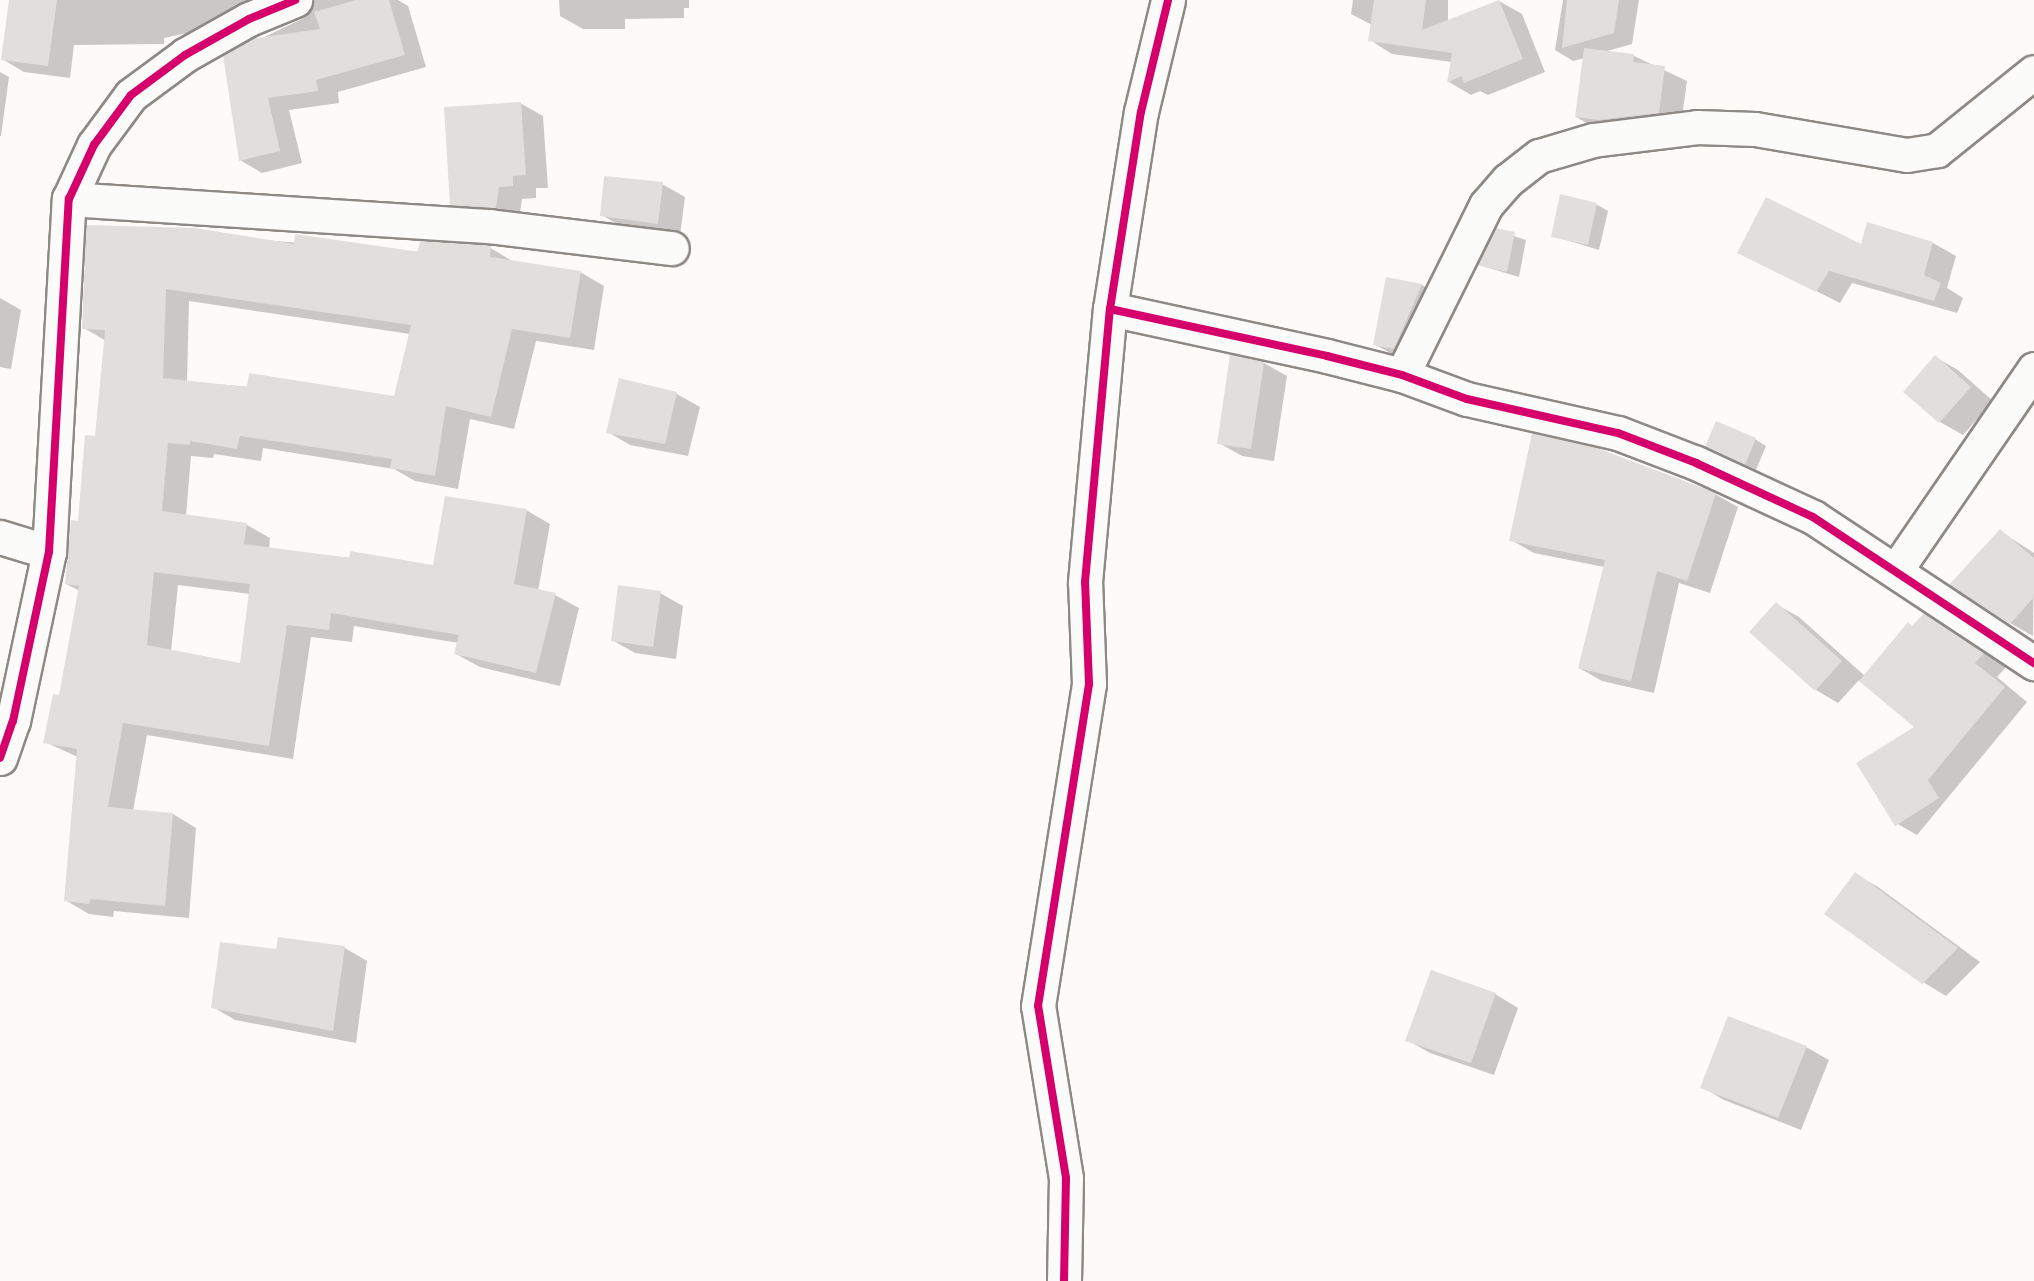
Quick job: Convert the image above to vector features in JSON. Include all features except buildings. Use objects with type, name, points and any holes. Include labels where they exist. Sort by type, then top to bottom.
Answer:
[{"type":"street","points":[[0,758],[14,721],[49,552],[69,199],[94,145],[131,95],[184,55],[249,19],[295,0]]},
{"type":"street","points":[[1064,1281],[1066,1178],[1038,1006],[1089,684],[1084,582],[1110,309],[1141,112],[1168,0]]},
{"type":"street","points":[[1402,375],[1486,205],[1508,180],[1539,156],[1593,140],[1697,127],[1755,129],[1907,155],[1937,150],[2034,72]]},
{"type":"street","points":[[69,199],[489,226],[672,248]]},
{"type":"street","points":[[1110,309],[1234,334],[1402,375],[1467,399],[1618,433],[1696,463],[1813,517],[2034,663]]},
{"type":"street","points":[[1896,570],[2034,369]]},
{"type":"street","points":[[0,537],[49,552]]},
{"type":"cycle path","points":[[0,758],[13,721],[49,552],[69,199],[94,145],[131,95],[185,55],[249,19],[295,0]]},
{"type":"cycle path","points":[[1064,1281],[1066,1178],[1038,1006],[1089,684],[1085,582],[1110,309],[1141,112],[1168,0]]},
{"type":"cycle path","points":[[1110,309],[1327,356],[1402,375],[1467,399],[1618,433],[1696,463],[1813,517],[2034,663]]}]
